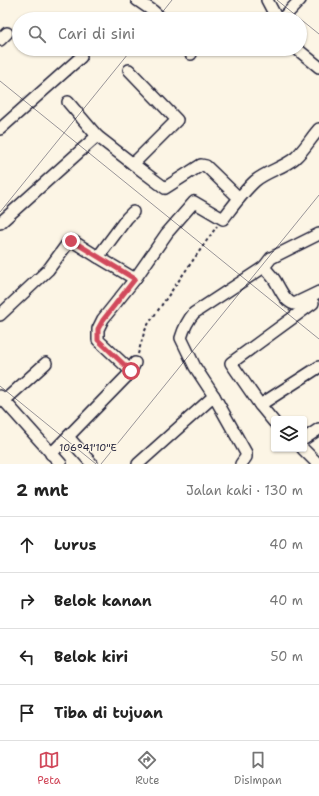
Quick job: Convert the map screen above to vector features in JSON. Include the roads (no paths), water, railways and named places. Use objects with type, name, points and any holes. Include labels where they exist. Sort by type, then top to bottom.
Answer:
[{"type":"street","points":[[137,0],[155,12]]},
{"type":"street","points":[[267,0],[273,12]]},
{"type":"street","points":[[289,12],[300,0]]},
{"type":"street","points":[[306,56],[319,67]]},
{"type":"street","points":[[0,130],[81,57]]},
{"type":"street","points":[[129,70],[177,120],[133,164]]},
{"type":"street","points":[[68,102],[97,136],[165,188],[201,165],[206,166],[239,198]]},
{"type":"street","points":[[51,454],[133,367],[98,340],[98,329],[167,233],[194,202],[223,219],[239,198],[255,181],[295,158],[319,129]]},
{"type":"street","points":[[0,223],[97,136]]},
{"type":"street","points":[[98,257],[133,212]]},
{"type":"street","points":[[240,464],[246,457],[246,453],[214,396],[195,367],[181,338],[183,328],[194,313],[264,267],[271,258],[319,234]]},
{"type":"street","points":[[0,315],[48,270],[69,242],[74,242],[135,279]]},
{"type":"street","points":[[264,267],[273,277],[290,303],[294,304],[319,292]]},
{"type":"street","points":[[271,418],[231,363],[313,303]]},
{"type":"street","points":[[46,363],[2,399],[61,464]]},
{"type":"street","points":[[260,405],[319,367]]},
{"type":"street","points":[[138,464],[214,396]]},
{"type":"street","points":[[307,436],[319,428]]},
{"type":"street","points":[[68,437],[92,464]]},
{"type":"street","points":[[306,452],[318,464]]}]
